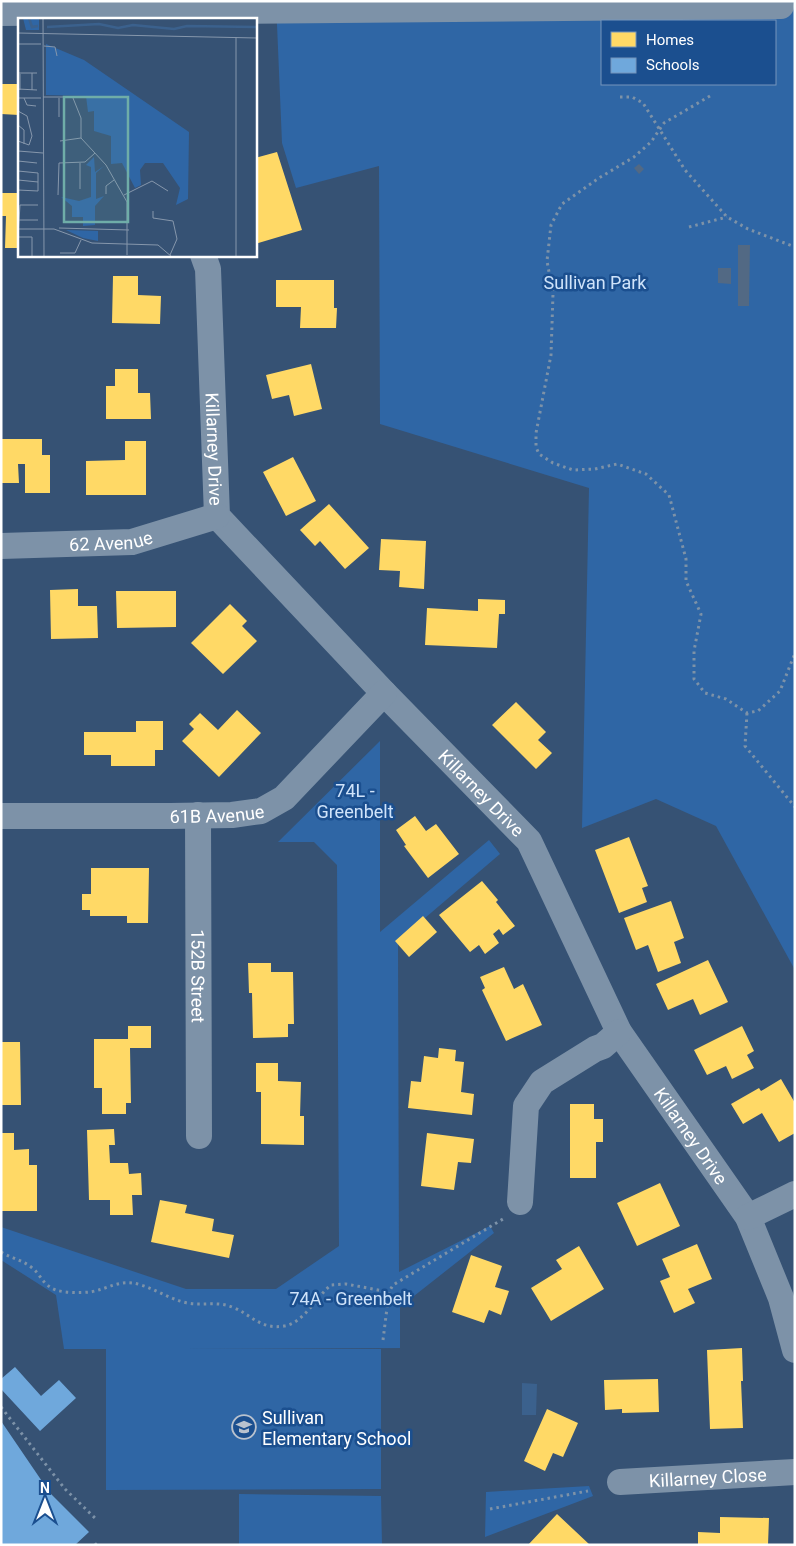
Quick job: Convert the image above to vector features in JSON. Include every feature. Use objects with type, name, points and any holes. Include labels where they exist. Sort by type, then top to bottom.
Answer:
[{"type":"street","points":[[1,13],[118,16],[205,12],[781,6]]},
{"type":"street","name":"Killarney Drive","points":[[203,256],[208,269],[217,516],[384,693],[529,841],[619,1032],[748,1218],[781,1298],[795,1350]]},
{"type":"street","name":"62 Avenue","points":[[1,546],[132,542],[217,516]]},
{"type":"street","name":"61B Avenue","points":[[1,816],[198,815],[261,811],[284,798],[384,693]]},
{"type":"street","name":"152B Street","points":[[198,815],[198,1136]]},
{"type":"street","points":[[512,1210],[526,1106],[542,1082],[603,1046],[619,1032]]},
{"type":"street","points":[[748,1218],[795,1194]]},
{"type":"street","name":"Killarney Close","points":[[620,1482],[795,1472]]},
{"type":"path","points":[[710,96],[664,123],[651,142],[634,158],[599,178],[562,204],[551,224],[547,261],[553,294],[551,356],[536,433],[536,446],[539,454],[553,463],[573,470],[595,469],[617,464],[646,474],[669,495],[686,559],[686,581],[701,614],[694,651],[694,679],[706,693],[726,699],[747,713],[758,711],[780,691],[795,653]]},
{"type":"path","points":[[620,97],[632,97],[643,102],[685,170],[727,217],[748,229],[795,247]]},
{"type":"path","points":[[689,227],[727,217]]},
{"type":"path","points":[[747,713],[744,746],[795,807]]},
{"type":"path","points":[[383,1340],[388,1292],[397,1281],[512,1210]]},
{"type":"path","points":[[1,1252],[19,1259],[24,1264],[32,1267],[45,1284],[55,1290],[90,1292],[126,1282],[142,1285],[189,1304],[216,1303],[232,1307],[261,1324],[274,1327],[292,1324],[302,1318],[312,1303],[331,1284],[346,1284],[388,1292]]},
{"type":"path","points":[[1,1407],[65,1490],[95,1518]]},
{"type":"path","points":[[490,1509],[588,1491]]},
{"type":"path","points":[[95,1545],[100,1541]]},
{"type":"green space","name":"Sullivan Park","points":[[276,1],[795,1],[795,970],[716,826],[656,799],[582,828],[589,488],[380,424],[379,166],[296,188],[282,143]]},
{"type":"green space","points":[[380,741],[380,932],[489,840],[500,854],[398,941],[399,1272],[490,1226],[494,1233],[400,1307],[400,1348],[179,1349],[381,1349],[381,1489],[106,1490],[106,1349],[64,1349],[56,1295],[1,1260],[1,1227],[186,1289],[276,1289],[339,1246],[337,865],[314,842],[278,842]]},
{"type":"green space","points":[[589,1486],[593,1496],[485,1537],[486,1492]]},
{"type":"green space","points":[[239,1494],[381,1496],[382,1545],[239,1545]]},
{"type":"shaded area","points":[[522,1383],[537,1384],[536,1415],[522,1415]]},
{"type":"building: Homes","points":[[1,84],[18,84],[18,115],[1,114]]},
{"type":"building: Homes","points":[[277,152],[302,230],[256,244],[256,158]]},
{"type":"building: Homes","points":[[1,193],[18,193],[18,248],[5,248],[6,216],[1,216]]},
{"type":"building: Homes","points":[[113,276],[138,276],[138,295],[161,296],[160,324],[112,323]]},
{"type":"building: Homes","points":[[276,280],[334,280],[334,308],[337,308],[336,328],[300,328],[301,307],[276,307]]},
{"type":"building: Homes","points":[[311,364],[322,409],[294,416],[289,395],[272,399],[266,375]]},
{"type":"building: Homes","points":[[115,369],[138,369],[138,393],[150,393],[151,419],[106,419],[106,386],[115,386]]},
{"type":"building: Homes","points":[[1,439],[42,439],[42,455],[50,455],[50,493],[25,493],[25,464],[18,464],[19,483],[1,483]]},
{"type":"building: Homes","points":[[125,441],[146,441],[146,495],[86,495],[86,461],[125,460]]},
{"type":"building: Homes","points":[[293,457],[316,501],[286,516],[263,472]]},
{"type":"building: Homes","points":[[329,504],[369,548],[345,569],[320,541],[315,546],[300,530]]},
{"type":"building: Homes","points":[[381,539],[426,541],[424,589],[399,587],[400,571],[379,570]]},
{"type":"building: Homes","points":[[78,589],[78,606],[97,606],[98,638],[51,639],[50,590]]},
{"type":"building: Homes","points":[[116,591],[176,591],[176,627],[117,628]]},
{"type":"building: Homes","points":[[478,599],[505,600],[505,614],[499,614],[497,648],[425,645],[427,608],[478,611]]},
{"type":"building: Homes","points":[[230,604],[247,621],[242,626],[257,641],[223,674],[191,643]]},
{"type":"building: Homes","points":[[516,702],[546,732],[538,740],[552,753],[536,769],[492,725]]},
{"type":"building: Homes","points":[[237,710],[261,733],[219,777],[182,741],[194,729],[189,724],[200,713],[218,730]]},
{"type":"building: Homes","points":[[136,721],[163,721],[163,750],[155,750],[155,766],[111,766],[111,755],[84,755],[84,732],[136,732]]},
{"type":"building: Homes","points":[[415,816],[426,831],[436,824],[459,854],[428,878],[404,846],[406,845],[396,830]]},
{"type":"building: Homes","points":[[629,837],[648,886],[642,888],[647,902],[619,913],[595,850]]},
{"type":"building: Homes","points":[[91,868],[149,868],[148,923],[127,923],[127,916],[90,916],[90,910],[82,910],[82,894],[91,894]]},
{"type":"building: Homes","points":[[482,881],[498,900],[496,902],[515,926],[503,935],[499,929],[493,934],[499,943],[485,954],[479,945],[470,952],[439,915]]},
{"type":"building: Homes","points":[[671,901],[684,938],[674,942],[681,963],[658,972],[648,945],[636,950],[624,918]]},
{"type":"building: Homes","points":[[423,916],[437,932],[409,957],[395,941]]},
{"type":"building: Homes","points":[[708,960],[728,1002],[700,1015],[693,999],[668,1010],[656,984]]},
{"type":"building: Homes","points":[[248,963],[271,963],[271,972],[293,972],[294,1024],[288,1024],[288,1037],[253,1038],[252,993],[249,993]]},
{"type":"building: Homes","points":[[504,967],[514,989],[523,984],[542,1025],[506,1041],[482,990],[485,988],[480,977]]},
{"type":"building: Homes","points":[[128,1026],[151,1026],[151,1048],[130,1048],[131,1103],[126,1103],[126,1114],[102,1114],[102,1088],[94,1088],[94,1039],[128,1039]]},
{"type":"building: Homes","points":[[742,1026],[754,1051],[747,1055],[754,1068],[732,1079],[726,1066],[707,1075],[694,1050]]},
{"type":"building: Homes","points":[[1,1042],[20,1042],[21,1105],[1,1105]]},
{"type":"building: Homes","points":[[439,1048],[456,1050],[455,1061],[464,1062],[461,1092],[474,1094],[472,1115],[408,1108],[411,1081],[421,1082],[424,1056],[438,1058]]},
{"type":"building: Homes","points":[[256,1063],[278,1063],[278,1081],[301,1082],[300,1116],[304,1116],[304,1145],[261,1144],[261,1092],[256,1092]]},
{"type":"building: Homes","points":[[781,1079],[795,1103],[795,1133],[779,1142],[762,1113],[743,1124],[731,1104],[759,1088],[761,1091]]},
{"type":"building: Homes","points":[[570,1104],[594,1104],[594,1119],[603,1119],[603,1142],[596,1142],[596,1178],[570,1178]]},
{"type":"building: Homes","points":[[114,1129],[115,1145],[109,1145],[110,1163],[128,1163],[129,1174],[141,1173],[142,1195],[132,1195],[133,1215],[110,1215],[110,1200],[89,1200],[87,1130]]},
{"type":"building: Homes","points":[[1,1133],[14,1133],[14,1150],[29,1149],[29,1165],[37,1165],[37,1211],[1,1211]]},
{"type":"building: Homes","points":[[427,1133],[474,1139],[471,1163],[458,1162],[454,1190],[421,1186]]},
{"type":"building: Homes","points":[[660,1183],[680,1226],[637,1246],[617,1203]]},
{"type":"building: Homes","points":[[160,1200],[187,1205],[185,1213],[214,1219],[212,1231],[234,1235],[229,1258],[151,1242]]},
{"type":"building: Homes","points":[[697,1244],[712,1279],[688,1289],[695,1303],[674,1313],[660,1281],[670,1277],[662,1259]]},
{"type":"building: Homes","points":[[579,1246],[604,1289],[551,1321],[531,1288],[562,1269],[556,1260]]},
{"type":"building: Homes","points":[[471,1255],[502,1266],[495,1287],[509,1291],[501,1315],[489,1310],[484,1323],[452,1312]]},
{"type":"building: Homes","points":[[742,1348],[743,1428],[710,1429],[707,1350]]},
{"type":"building: Homes","points":[[658,1379],[659,1412],[622,1413],[622,1409],[605,1410],[604,1380]]},
{"type":"building: Homes","points":[[547,1409],[578,1423],[563,1457],[553,1453],[545,1471],[524,1461]]},
{"type":"building: Homes","points":[[557,1514],[590,1545],[528,1545]]},
{"type":"building: Homes","points":[[720,1517],[769,1518],[768,1545],[698,1545],[698,1532],[720,1533]]},
{"type":"building: Schools","points":[[15,1367],[41,1396],[59,1380],[76,1398],[40,1431],[1,1389],[1,1379]]},
{"type":"building: Schools","points":[[1,1421],[50,1493],[89,1532],[75,1545],[1,1545]]},
{"type":"building: Other","points":[[639,164],[644,169],[639,174],[634,168]]},
{"type":"building: Other","points":[[738,245],[750,245],[749,306],[738,306]]},
{"type":"building: Other","points":[[718,268],[731,268],[731,284],[718,283]]},
{"type":"place","name":"Sullivan Elementary School","points":[[244,1427]]},
{"type":"park label","name":"74L - Greenbelt","points":[[355,800]]},
{"type":"park label","name":"74A - Greenbelt","points":[[351,1298]]}]
